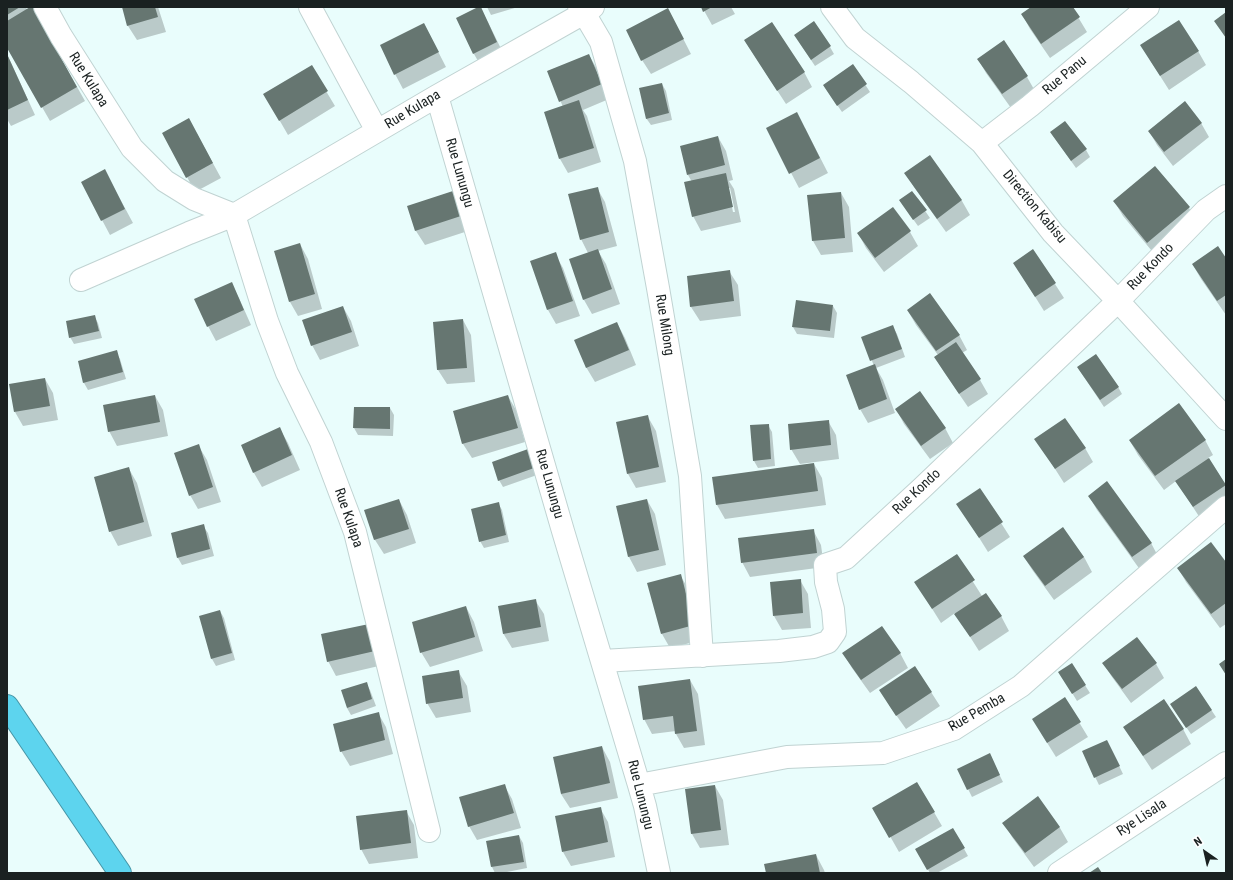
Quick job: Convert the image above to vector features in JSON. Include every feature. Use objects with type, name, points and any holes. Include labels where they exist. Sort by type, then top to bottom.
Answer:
[{"type":"highway","points":[[7,706],[120,873]]},
{"type":"street","name":"Rue Kulapa","points":[[45,7],[61,36],[132,148],[166,181],[194,199],[234,216],[267,321],[287,373],[321,442],[355,532],[429,831]]},
{"type":"street","points":[[310,7],[377,131]]},
{"type":"street","name":"Direction Kabisu","points":[[832,7],[855,38],[911,82],[982,143],[1053,233],[1118,301],[1226,419]]},
{"type":"street","name":"Rue Panu","points":[[982,143],[1030,106],[1148,7]]},
{"type":"street","name":"Rue Kulapa","points":[[81,280],[189,233],[234,216],[585,9]]},
{"type":"street","name":"Rue Milong","points":[[585,9],[601,42],[635,161],[658,288],[690,476],[702,656]]},
{"type":"street","name":"Rue Lunungu","points":[[437,96],[563,531],[639,785],[659,873]]},
{"type":"street","name":"Rue Kondo","points":[[602,661],[786,650],[813,647],[828,642],[835,632],[833,609],[826,582],[825,565],[846,558],[1118,301],[1206,210],[1226,196]]},
{"type":"street","name":"Rue Pemba","points":[[639,785],[787,757],[883,753],[954,729],[1021,686],[1226,507]]},
{"type":"street","name":"Rye Lisala","points":[[1059,873],[1226,763]]},
{"type":"building","points":[[7,7],[20,7],[7,15]]},
{"type":"building","points":[[30,7],[33,7],[77,87],[41,108],[7,48],[7,21]]},
{"type":"building","points":[[122,7],[155,7],[158,17],[127,26]]},
{"type":"building","points":[[478,7],[481,7],[497,42],[473,54],[456,18]]},
{"type":"building","points":[[701,7],[712,7],[703,12]]},
{"type":"building","points":[[1031,7],[1073,7],[1080,17],[1041,44],[1021,14]]},
{"type":"building","points":[[668,8],[684,39],[641,61],[626,30]]},
{"type":"building","points":[[1226,12],[1226,38],[1214,21]]},
{"type":"building","points":[[1179,20],[1199,51],[1160,76],[1140,45]]},
{"type":"building","points":[[814,21],[831,46],[811,60],[794,35]]},
{"type":"building","points":[[772,22],[805,72],[777,91],[744,40]]},
{"type":"building","points":[[424,23],[439,52],[394,75],[380,45]]},
{"type":"building","points":[[1004,40],[1028,76],[1002,94],[977,59]]},
{"type":"building","points":[[7,54],[28,100],[7,110]]},
{"type":"building","points":[[589,54],[602,84],[559,102],[547,71]]},
{"type":"building","points":[[853,64],[867,84],[837,106],[823,85]]},
{"type":"building","points":[[312,65],[328,91],[279,121],[263,94]]},
{"type":"building","points":[[662,83],[669,113],[646,119],[639,88]]},
{"type":"building","points":[[579,100],[594,148],[559,159],[544,112]]},
{"type":"building","points":[[1185,101],[1202,123],[1164,152],[1148,131]]},
{"type":"building","points":[[797,112],[820,158],[789,174],[766,128]]},
{"type":"building","points":[[189,118],[213,163],[186,178],[162,133]]},
{"type":"building","points":[[1065,121],[1087,149],[1071,161],[1050,132]]},
{"type":"building","points":[[718,136],[725,165],[687,175],[680,146]]},
{"type":"building","points":[[930,155],[962,200],[937,219],[904,173]]},
{"type":"building","points":[[1155,166],[1190,207],[1147,243],[1113,201]]},
{"type":"building","points":[[105,169],[125,209],[101,221],[81,182]]},
{"type":"building","points":[[726,173],[733,207],[692,217],[684,182]]},
{"type":"building","points":[[598,187],[609,232],[580,240],[568,194]]},
{"type":"building","points":[[456,190],[464,215],[415,231],[407,206]]},
{"type":"building","points":[[912,191],[927,210],[913,220],[899,200]]},
{"type":"building","points":[[841,192],[845,238],[812,241],[807,195]]},
{"type":"building","points":[[893,207],[911,231],[875,258],[857,233]]},
{"type":"building","points":[[300,243],[315,294],[289,302],[274,251]]},
{"type":"building","points":[[1218,246],[1226,258],[1226,295],[1217,301],[1192,264]]},
{"type":"building","points":[[598,249],[612,289],[583,300],[569,259]]},
{"type":"building","points":[[1033,249],[1056,283],[1035,297],[1013,263]]},
{"type":"building","points":[[556,252],[573,301],[547,310],[530,261]]},
{"type":"building","points":[[730,270],[734,301],[690,307],[687,276]]},
{"type":"building","points":[[232,282],[244,310],[207,327],[194,299]]},
{"type":"building","points":[[930,293],[960,335],[936,351],[907,310]]},
{"type":"building","points":[[796,300],[833,305],[830,331],[792,327]]},
{"type":"building","points":[[343,306],[352,332],[311,346],[302,320]]},
{"type":"building","points":[[95,315],[99,331],[69,338],[66,321]]},
{"type":"building","points":[[463,319],[467,368],[437,370],[433,322]]},
{"type":"building","points":[[617,322],[629,350],[586,368],[574,340]]},
{"type":"building","points":[[893,325],[902,349],[870,361],[861,337]]},
{"type":"building","points":[[956,342],[981,379],[959,394],[934,357]]},
{"type":"building","points":[[117,350],[123,372],[83,383],[78,361]]},
{"type":"building","points":[[1096,354],[1119,387],[1100,400],[1077,367]]},
{"type":"building","points":[[875,364],[887,399],[859,410],[846,375]]},
{"type":"building","points":[[45,378],[50,406],[14,412],[9,384]]},
{"type":"building","points":[[920,391],[946,428],[921,446],[895,409]]},
{"type":"building","points":[[155,395],[160,422],[108,432],[103,405]]},
{"type":"building","points":[[508,395],[518,428],[462,444],[453,411]]},
{"type":"building","points":[[1179,403],[1206,440],[1155,476],[1129,440]]},
{"type":"building","points":[[354,407],[390,407],[390,429],[353,428]]},
{"type":"building","points":[[648,415],[659,467],[627,474],[616,422]]},
{"type":"building","points":[[1065,418],[1086,448],[1055,469],[1034,439]]},
{"type":"building","points":[[829,420],[831,445],[790,450],[788,424]]},
{"type":"building","points":[[769,424],[771,459],[753,461],[750,425]]},
{"type":"building","points":[[280,427],[292,455],[253,473],[241,445]]},
{"type":"building","points":[[199,444],[213,487],[189,496],[174,453]]},
{"type":"building","points":[[528,449],[534,468],[498,481],[492,462]]},
{"type":"building","points":[[1209,458],[1226,485],[1193,507],[1175,481]]},
{"type":"building","points":[[814,463],[818,491],[716,505],[712,477]]},
{"type":"building","points":[[129,467],[144,522],[109,532],[94,477]]},
{"type":"building","points":[[1107,481],[1152,543],[1132,557],[1088,496]]},
{"type":"building","points":[[980,488],[1003,522],[979,538],[956,504]]},
{"type":"building","points":[[399,499],[409,529],[374,540],[364,510]]},
{"type":"building","points":[[647,499],[659,550],[628,557],[616,506]]},
{"type":"building","points":[[499,502],[506,535],[479,542],[471,509]]},
{"type":"building","points":[[204,524],[210,549],[177,558],[171,533]]},
{"type":"building","points":[[1063,527],[1084,557],[1045,586],[1023,556]]},
{"type":"building","points":[[814,529],[817,553],[741,563],[738,538]]},
{"type":"building","points":[[1211,542],[1226,562],[1226,603],[1211,614],[1177,568]]},
{"type":"building","points":[[957,554],[975,580],[932,609],[914,582]]},
{"type":"building","points":[[681,574],[694,625],[661,634],[647,583]]},
{"type":"building","points":[[801,579],[803,613],[773,616],[770,582]]},
{"type":"building","points":[[986,593],[1002,616],[970,637],[954,614]]},
{"type":"building","points":[[536,599],[541,627],[503,634],[498,606]]},
{"type":"building","points":[[466,606],[475,637],[420,653],[412,622]]},
{"type":"building","points":[[220,610],[232,653],[211,659],[199,616]]},
{"type":"building","points":[[369,624],[375,651],[327,662],[321,634]]},
{"type":"building","points":[[882,626],[901,653],[861,680],[842,653]]},
{"type":"building","points":[[1137,637],[1157,663],[1122,689],[1102,663]]},
{"type":"building","points":[[1226,659],[1226,675],[1219,664]]},
{"type":"building","points":[[1072,663],[1086,685],[1072,694],[1058,672]]},
{"type":"building","points":[[915,666],[932,692],[896,716],[879,690]]},
{"type":"building","points":[[459,670],[463,698],[426,704],[422,676]]},
{"type":"building","points":[[690,679],[697,731],[675,734],[673,716],[643,720],[638,686]]},
{"type":"building","points":[[367,682],[372,699],[347,708],[341,690]]},
{"type":"building","points":[[1196,686],[1212,710],[1186,728],[1170,704]]},
{"type":"building","points":[[1065,697],[1081,722],[1047,743],[1032,719]]},
{"type":"building","points":[[1164,699],[1184,729],[1143,756],[1123,727]]},
{"type":"building","points":[[379,712],[385,740],[340,752],[333,724]]},
{"type":"building","points":[[1107,740],[1120,766],[1094,778],[1082,751]]},
{"type":"building","points":[[602,746],[610,783],[561,794],[553,757]]},
{"type":"building","points":[[990,753],[1000,775],[967,790],[957,769]]},
{"type":"building","points":[[917,782],[935,812],[889,838],[872,808]]},
{"type":"building","points":[[505,784],[514,813],[468,827],[459,797]]},
{"type":"building","points":[[715,785],[721,830],[691,834],[685,789]]},
{"type":"building","points":[[1038,796],[1060,827],[1025,853],[1002,823]]},
{"type":"building","points":[[601,807],[608,842],[562,852],[555,816]]},
{"type":"building","points":[[407,810],[411,843],[360,850],[356,816]]},
{"type":"building","points":[[953,828],[965,848],[927,870],[915,849]]},
{"type":"building","points":[[519,835],[524,862],[491,867],[486,841]]},
{"type":"building","points":[[816,854],[820,873],[766,873],[764,864]]},
{"type":"building","points":[[1098,867],[1102,873],[1089,873]]}]
